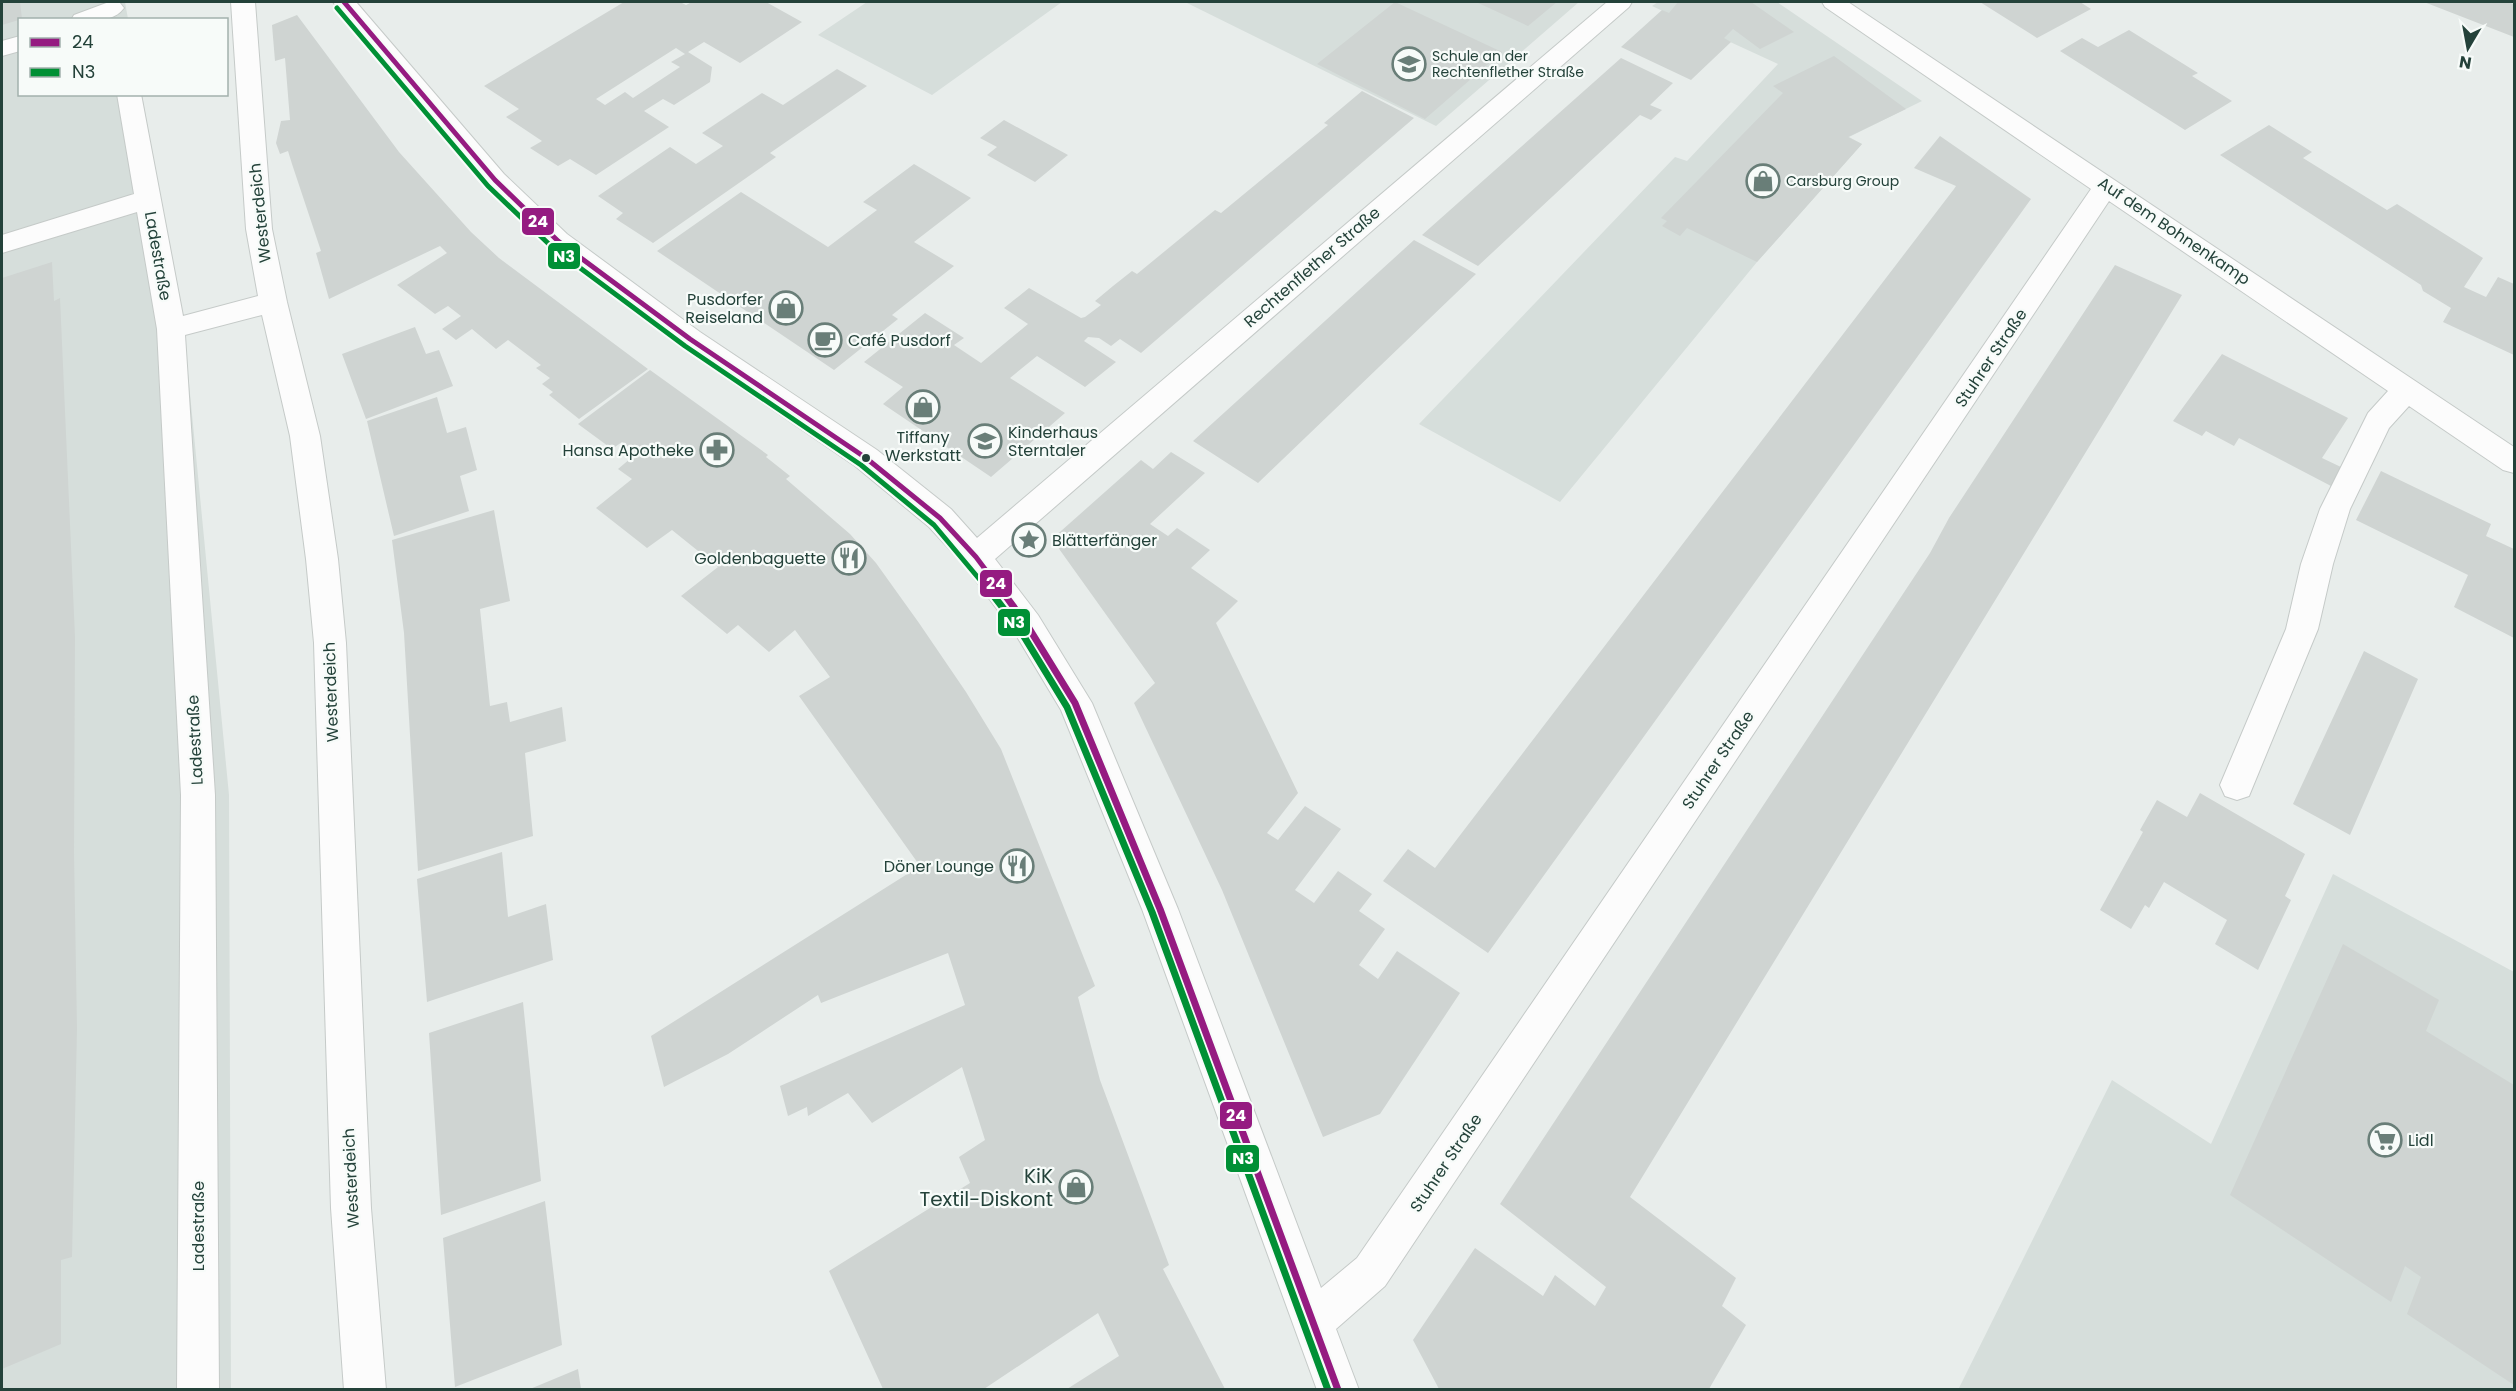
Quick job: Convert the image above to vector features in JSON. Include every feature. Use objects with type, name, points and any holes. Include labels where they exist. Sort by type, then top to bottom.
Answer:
[{"type":"street","name":"Westerdeich","points":[[243,2],[259,229],[273,302],[305,436],[330,642],[351,1208],[365,1389]]},
{"type":"street","points":[[344,2],[495,180],[558,241],[690,339],[866,458],[940,518],[976,557],[1027,625],[1075,703],[1160,909],[1338,1389]]},
{"type":"street","name":"Rechtenflether Straße","points":[[976,557],[1621,2]]},
{"type":"street","name":"Auf dem Bohnenkamp","points":[[1833,2],[2514,462]]},
{"type":"street","points":[[88,18],[113,10]]},
{"type":"street","points":[[2,49],[18,44]]},
{"type":"street","name":"Ladestraße","points":[[129,96],[171,329],[198,795],[198,1389]]},
{"type":"street","name":"Stuhrer Straße","points":[[1314,1322],[1371,1272],[2107,185]]},
{"type":"street","points":[[2,244],[149,200]]},
{"type":"street","points":[[171,329],[273,302]]},
{"type":"street","points":[[2236,785],[2302,629],[2317,564],[2335,509],[2378,421],[2406,389]]},
{"type":"shaded area","points":[[2,2],[125,2],[128,18],[18,18],[18,96],[142,96],[184,332],[229,795],[231,1389],[2,1390]]},
{"type":"shaded area","points":[[867,2],[1062,2],[932,95],[818,35]]},
{"type":"shaded area","name":"Schule an der Rechtenflether Straße","points":[[1185,2],[1579,2],[1436,126]]},
{"type":"shaded area","points":[[1658,2],[1777,2],[1922,101],[1849,137],[1862,144],[1757,262],[1560,502],[1419,424],[1675,157],[1687,161],[1778,64],[1652,6]]},
{"type":"shaded area","points":[[2333,874],[2514,972],[2514,1389],[1958,1390],[2112,1080],[2211,1144]]},
{"type":"building","points":[[2,2],[20,2],[22,18],[2,25]]},
{"type":"building","points":[[624,2],[680,2],[686,5],[692,2],[766,2],[802,22],[740,63],[704,42],[688,52],[712,67],[710,82],[674,105],[663,99],[644,111],[669,127],[596,175],[570,159],[558,166],[530,148],[542,141],[506,117],[519,109],[484,86]],"holes":[[[676,48],[685,54],[671,62],[680,67],[633,98],[625,92],[605,105],[596,99]]]},
{"type":"building","points":[[1395,2],[1502,52],[1425,119],[1317,64]]},
{"type":"building","points":[[1476,2],[1557,2],[1528,26]]},
{"type":"building","points":[[1678,2],[1751,2],[1794,32],[1760,49],[1733,29],[1724,38],[1731,42],[1691,80],[1621,47],[1662,10],[1669,13]]},
{"type":"building","points":[[1980,2],[2080,2],[2091,9],[2037,38]]},
{"type":"building","points":[[2424,2],[2508,2],[2514,4],[2514,37]]},
{"type":"building","points":[[297,15],[399,152],[471,232],[499,258],[648,369],[579,419],[549,395],[553,392],[542,384],[550,378],[536,368],[541,365],[508,340],[496,349],[472,329],[456,340],[442,329],[461,316],[448,306],[435,314],[397,285],[447,253],[440,246],[329,299],[316,253],[321,251],[288,151],[280,154],[276,143],[281,121],[290,120],[285,58],[275,61],[272,25]]},
{"type":"building","points":[[2129,30],[2198,73],[2192,76],[2232,101],[2185,130],[2060,51],[2082,38],[2098,47]]},
{"type":"building","name":"Carsburg Group","points":[[1834,56],[1906,109],[1848,137],[1862,144],[1757,262],[1687,228],[1680,236],[1662,226],[1667,221],[1661,218],[1783,93],[1773,86]]},
{"type":"building","points":[[1621,58],[1673,83],[1650,105],[1662,110],[1651,120],[1640,115],[1478,266],[1422,235]]},
{"type":"building","points":[[837,69],[867,86],[770,153],[776,157],[653,243],[616,219],[623,213],[598,196],[670,147],[696,164],[723,146],[702,133],[762,93],[783,105]]},
{"type":"building","points":[[1362,91],[1414,118],[1141,353],[1120,339],[1111,346],[1099,338],[1088,337],[1084,341],[1116,362],[1085,387],[1037,356],[1010,378],[1065,413],[991,477],[883,404],[903,387],[864,362],[925,313],[964,338],[954,345],[981,363],[1028,324],[1004,308],[1029,288],[1081,318],[1085,317],[1101,305],[1095,301],[1113,286],[1132,271],[1137,274],[1215,210],[1221,213],[1328,125],[1324,123]]},
{"type":"building","points":[[1004,120],[1068,155],[1035,182],[987,155],[997,147],[980,138]]},
{"type":"building","points":[[2269,125],[2312,152],[2303,158],[2387,210],[2397,204],[2483,258],[2464,287],[2486,297],[2498,277],[2514,284],[2514,355],[2443,322],[2451,308],[2423,291],[2421,285],[2220,155]]},
{"type":"building","points":[[1940,136],[2031,199],[1488,953],[1383,881],[1408,849],[1435,868],[1954,189],[1956,186],[1914,168]]},
{"type":"building","points":[[914,164],[971,198],[914,242],[954,266],[892,315],[898,319],[834,370],[657,251],[741,192],[828,247],[877,210],[863,202]]},
{"type":"building","points":[[1414,240],[1476,274],[1258,483],[1193,441]]},
{"type":"building","points":[[52,262],[54,301],[60,298],[75,637],[74,853],[77,1029],[72,1257],[61,1260],[61,1344],[2,1369],[2,278]]},
{"type":"building","points":[[2115,265],[2182,295],[1630,1197],[1736,1278],[1722,1306],[1746,1325],[1709,1389],[1439,1389],[1413,1340],[1475,1248],[1543,1296],[1555,1275],[1595,1306],[1606,1287],[1500,1204],[1930,553],[1949,518]]},
{"type":"building","points":[[415,327],[426,354],[439,350],[453,386],[366,419],[342,354]]},
{"type":"building","points":[[2222,354],[2348,418],[2322,458],[2343,468],[2331,486],[2239,438],[2234,446],[2206,431],[2202,436],[2173,421]]},
{"type":"building","points":[[650,370],[768,455],[766,457],[790,476],[786,479],[850,534],[876,563],[919,623],[1001,749],[1095,986],[1078,997],[1100,1080],[1169,1265],[1163,1269],[1225,1389],[1067,1389],[1119,1356],[1098,1313],[984,1389],[883,1389],[829,1271],[970,1183],[959,1157],[985,1140],[962,1067],[872,1123],[848,1093],[808,1116],[807,1107],[788,1116],[780,1086],[965,1005],[948,953],[821,1003],[818,995],[728,1054],[664,1087],[651,1036],[920,866],[799,696],[830,677],[795,630],[769,652],[738,625],[727,634],[681,596],[718,567],[672,530],[647,548],[596,508],[632,479],[618,469],[637,453],[622,442],[612,449],[578,424]]},
{"type":"building","points":[[437,397],[447,433],[466,427],[477,470],[460,476],[469,511],[394,536],[367,421]]},
{"type":"building","points":[[1171,452],[1205,473],[1150,524],[1168,536],[1177,528],[1210,550],[1191,568],[1238,601],[1216,623],[1298,793],[1267,833],[1278,840],[1305,806],[1341,829],[1295,890],[1314,903],[1338,871],[1372,894],[1359,911],[1385,929],[1359,965],[1378,979],[1397,951],[1460,993],[1380,1114],[1323,1137],[1222,890],[1134,703],[1155,683],[1052,539],[1141,460],[1153,469]]},
{"type":"building","points":[[2381,471],[2491,524],[2486,536],[2514,549],[2514,638],[2454,607],[2468,575],[2356,520]]},
{"type":"building","points":[[494,510],[510,601],[480,609],[490,706],[507,702],[510,722],[562,707],[566,741],[525,753],[533,836],[418,871],[404,633],[392,540]]},
{"type":"building","points":[[2364,651],[2418,679],[2350,835],[2293,804]]},
{"type":"building","points":[[2200,793],[2305,854],[2285,896],[2291,900],[2258,970],[2215,944],[2227,920],[2164,882],[2149,908],[2145,905],[2131,929],[2100,910],[2143,832],[2140,830],[2157,800],[2187,817]]},
{"type":"building","points":[[502,852],[508,917],[546,904],[553,960],[427,1002],[417,879]]},
{"type":"building","name":"Lidl","points":[[2343,944],[2439,1000],[2426,1031],[2514,1085],[2514,1385],[2407,1314],[2421,1277],[2405,1266],[2391,1302],[2230,1195]]},
{"type":"building","points":[[523,1002],[541,1181],[441,1215],[429,1033]]},
{"type":"building","points":[[545,1201],[562,1345],[455,1387],[443,1238]]},
{"type":"building","points":[[578,1369],[581,1389],[530,1389]]},
{"type":"transit line","name":"24","points":[[344,2],[495,180],[558,241],[690,339],[866,458],[940,518],[976,557],[1027,625],[1075,703],[1160,909],[1338,1390]]},
{"type":"transit line","name":"N3","points":[[337,8],[488,186],[552,247],[685,346],[861,465],[934,525],[969,563],[1020,630],[1067,707],[1152,912],[1328,1390]]},
{"type":"place","name":"Schule an der Rechtenflether Straße","points":[[1409,64]]},
{"type":"place","name":"Carsburg Group","points":[[1763,181]]},
{"type":"place","name":"Pusdorfer Reiseland","points":[[786,308]]},
{"type":"place","name":"Café Pusdorf","points":[[825,340]]},
{"type":"place","name":"Tiffany Werkstatt","points":[[923,407]]},
{"type":"place","name":"Kinderhaus Sterntaler","points":[[985,441]]},
{"type":"place","name":"Hansa Apotheke","points":[[717,450]]},
{"type":"place","name":"Blätterfänger","points":[[1029,540]]},
{"type":"place","name":"Goldenbaguette","points":[[849,558]]},
{"type":"place","name":"Döner Lounge","points":[[1017,866]]},
{"type":"place","name":"Lidl","points":[[2385,1140]]},
{"type":"place","name":"KiK Textil-Diskont","points":[[1076,1187]]}]
